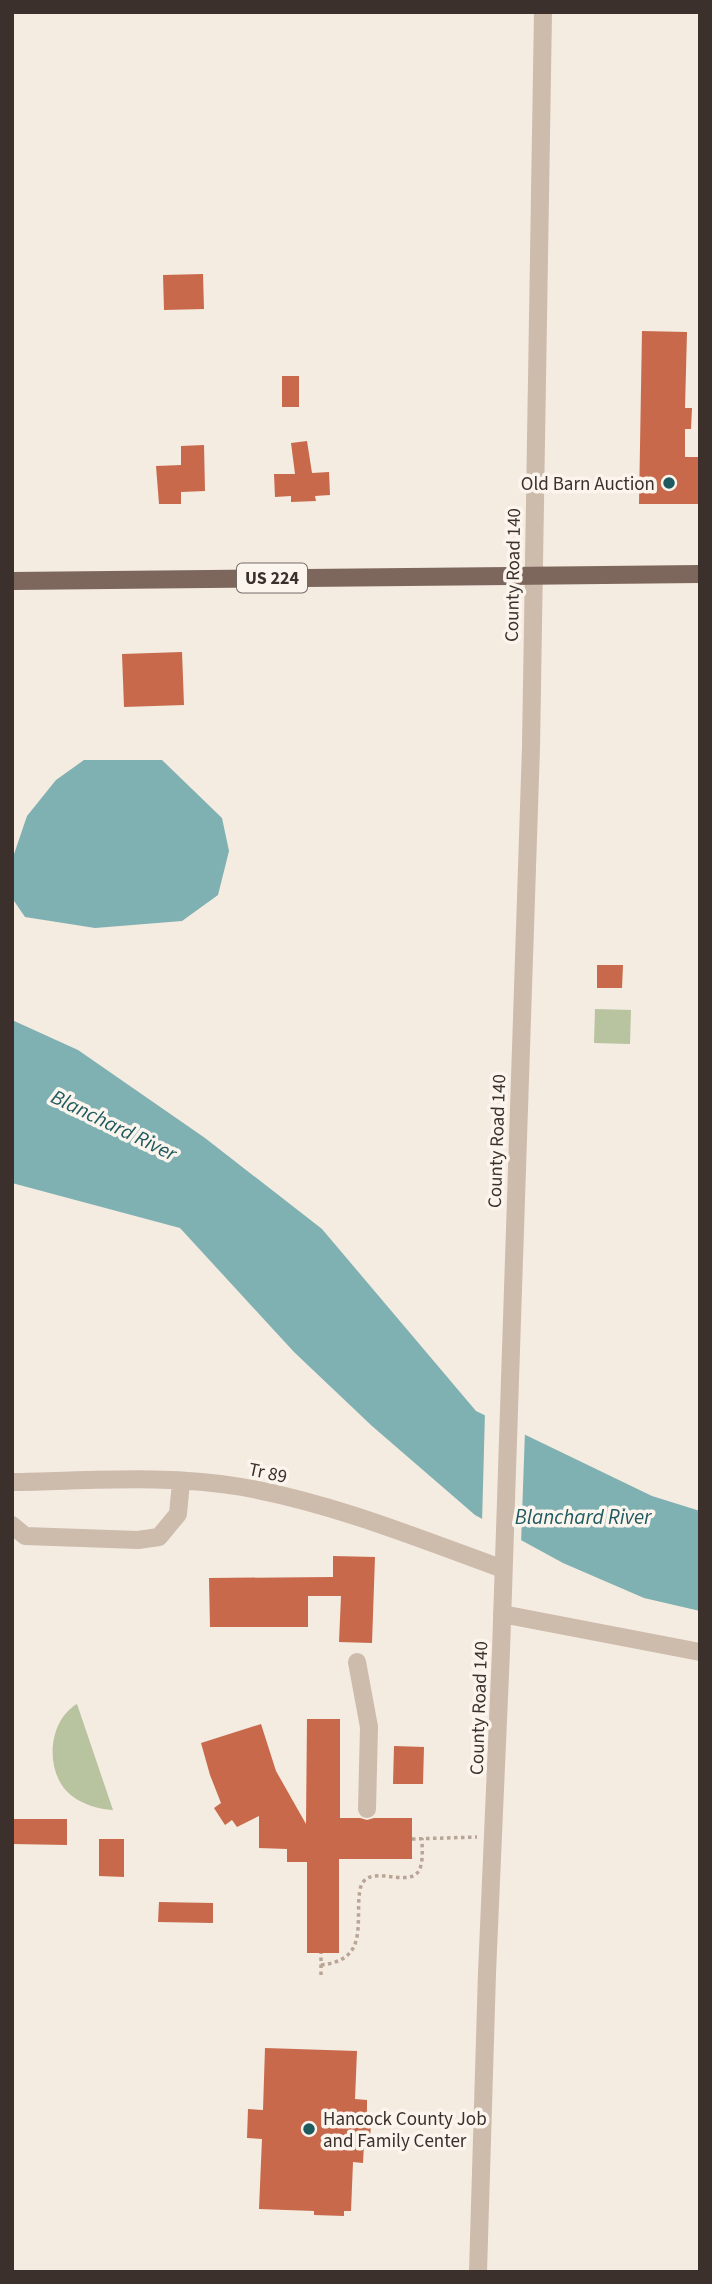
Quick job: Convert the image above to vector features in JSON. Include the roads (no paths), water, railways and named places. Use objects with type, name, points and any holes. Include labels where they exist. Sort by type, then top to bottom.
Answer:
[{"type":"main road","name":"US 224","points":[[12,581],[700,574]]},
{"type":"street","name":"County Road 140","points":[[478,2272],[531,760],[543,12]]},
{"type":"street","name":"Tr 89","points":[[12,1482],[181,1482],[242,1487],[307,1502],[384,1525],[503,1569]]},
{"type":"street","points":[[12,1525],[25,1536],[138,1540],[159,1537],[178,1514],[181,1482]]},
{"type":"street","points":[[502,1614],[700,1651]]},
{"type":"street","points":[[357,1662],[369,1727],[367,1809]]},
{"type":"water","points":[[84,760],[162,760],[222,818],[229,851],[218,895],[182,921],[95,928],[25,917],[12,898],[12,860],[27,816],[56,780]]},
{"type":"water","name":"Blanchard River","points":[[12,1020],[78,1050],[205,1138],[322,1229],[476,1411],[652,1496],[700,1511],[700,1611],[644,1598],[563,1563],[475,1515],[372,1426],[294,1352],[180,1228],[12,1183]]},
{"type":"place","name":"Old Barn Auction","points":[[669,483]]},
{"type":"place","name":"Hancock County Job and Family Center","points":[[309,2129]]}]
